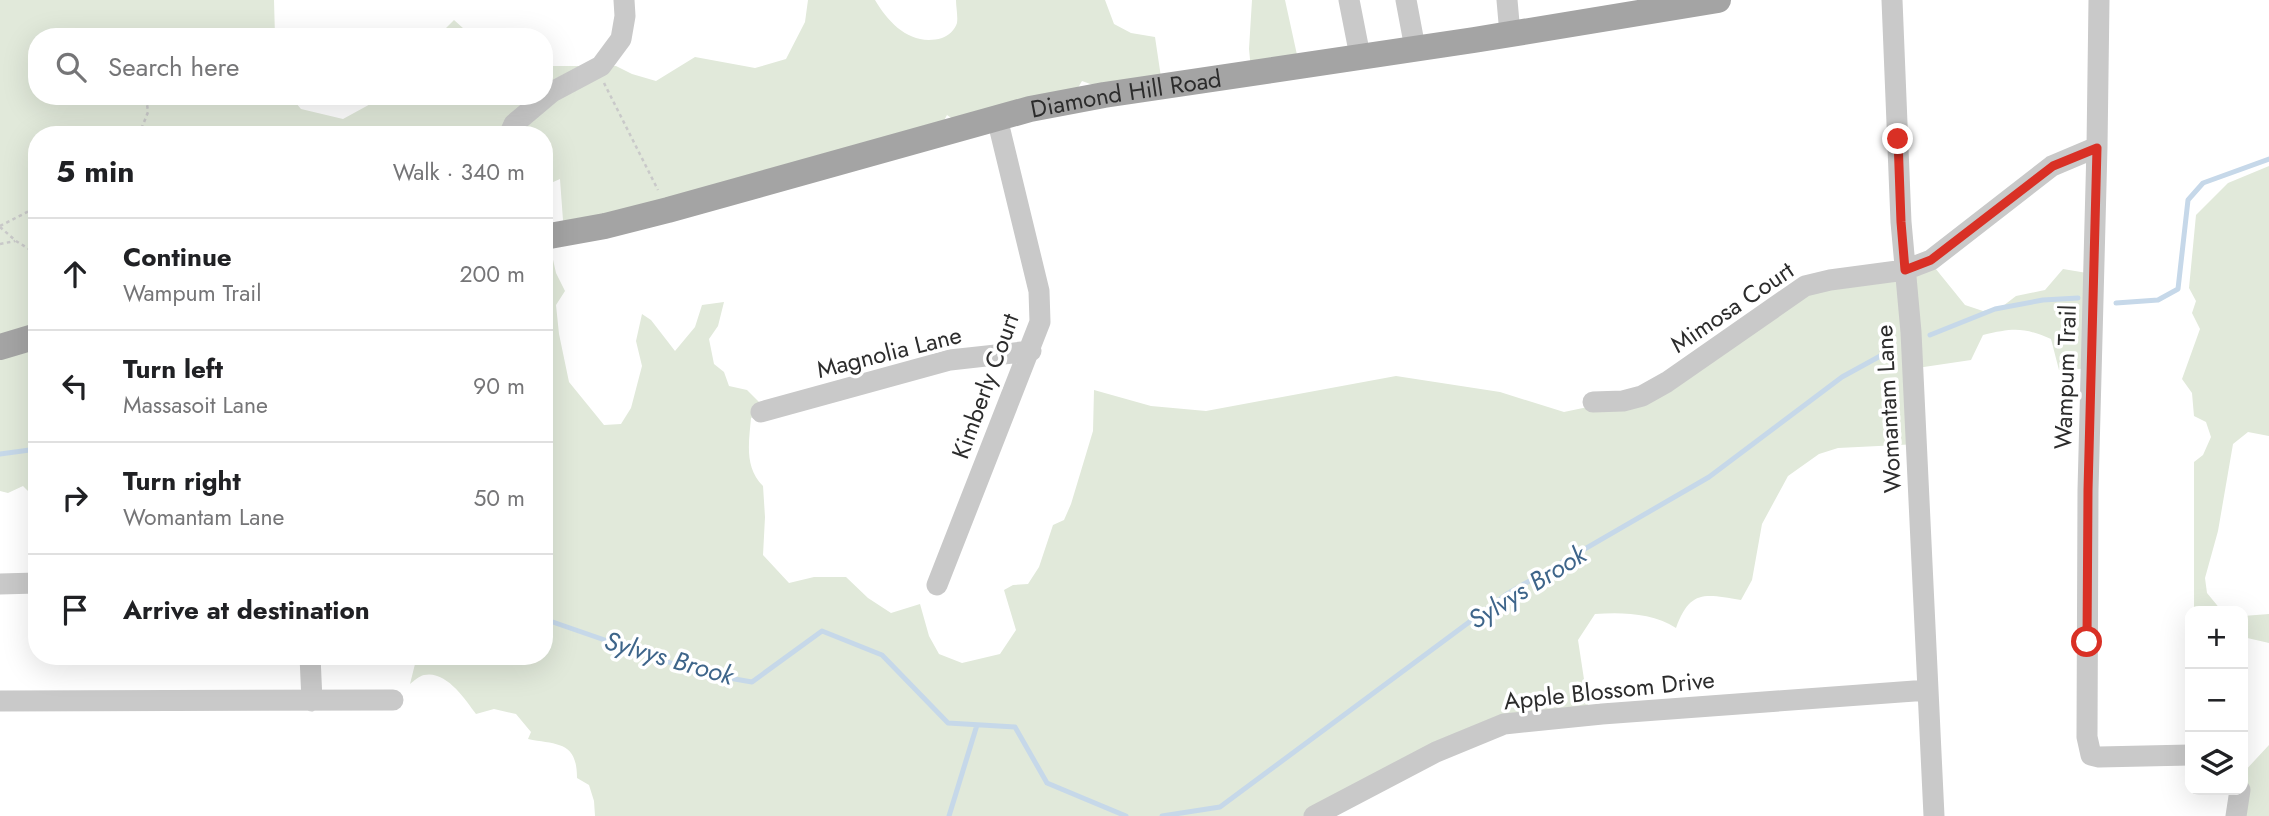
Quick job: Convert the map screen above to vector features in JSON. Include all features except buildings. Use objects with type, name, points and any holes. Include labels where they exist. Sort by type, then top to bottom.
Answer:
[{"type":"main road","name":"Diamond Hill Road","points":[[553,235],[668,210],[997,118],[1104,95],[1718,0]]},
{"type":"main road","points":[[0,347],[28,339]]},
{"type":"street","points":[[553,91],[601,66],[621,39],[625,16],[624,0]]},
{"type":"street","points":[[1349,0],[1360,56]]},
{"type":"street","points":[[1406,0],[1415,48]]},
{"type":"street","points":[[1507,0],[1510,34]]},
{"type":"street","name":"Womantam Lane","points":[[1892,0],[1901,222],[1912,332],[1934,816]]},
{"type":"street","name":"Wampum Trail","points":[[2099,0],[2087,503],[2086,717],[2091,755],[2113,758],[2185,755]]},
{"type":"street","points":[[513,126],[537,105]]},
{"type":"street","name":"Kimberly Court","points":[[937,585],[1031,351],[1040,322],[1039,291],[997,118]]},
{"type":"street","name":"Mimosa Court","points":[[1592,402],[1623,401],[1642,396],[1667,382],[1805,286],[1829,279],[1905,270],[1931,260],[2053,166],[2097,148]]},
{"type":"street","name":"Magnolia Lane","points":[[761,412],[950,360],[1031,351]]},
{"type":"street","points":[[0,584],[28,583]]},
{"type":"street","points":[[310,665],[312,701]]},
{"type":"street","name":"Apple Blossom Drive","points":[[1314,816],[1436,752],[1504,724],[1602,714],[1928,690]]},
{"type":"street","points":[[0,701],[393,701]]},
{"type":"street","points":[[2236,816],[2239,795]]},
{"type":"path","points":[[601,66],[604,83],[668,210]]},
{"type":"path","points":[[143,126],[148,112],[147,105]]},
{"type":"path","points":[[28,212],[0,226],[28,248]]},
{"type":"path","points":[[0,244],[16,241]]},
{"type":"green space","points":[[0,0],[274,0],[275,28],[28,28],[28,105],[298,105],[301,109],[343,119],[369,105],[553,105],[553,66],[616,66],[656,81],[695,57],[755,68],[786,59],[805,22],[808,0],[875,0],[894,25],[911,36],[931,40],[944,37],[955,28],[956,0],[1105,0],[1114,24],[1131,33],[1155,37],[1162,84],[1118,94],[1082,81],[1070,101],[964,127],[947,115],[937,134],[564,234],[560,179],[553,182],[553,126],[28,126],[28,491],[23,486],[8,493],[0,491]]},
{"type":"green space","points":[[1252,0],[1285,0],[1299,64],[1251,70],[1249,49]]},
{"type":"green space","points":[[454,20],[463,28],[446,28]]},
{"type":"green space","points":[[2269,166],[2269,436],[2248,432],[2233,444],[2218,531],[2205,578],[2207,593],[2218,606],[2194,606],[2194,462],[2203,455],[2211,437],[2206,422],[2194,416],[2192,393],[2182,379],[2200,329],[2192,313],[2196,301],[2189,288],[2196,215],[2228,183]]},
{"type":"green space","points":[[553,260],[565,291],[556,305],[569,382],[604,425],[621,424],[631,408],[642,366],[636,341],[642,314],[651,320],[675,351],[695,327],[702,305],[724,302],[718,326],[709,339],[714,364],[724,372],[729,386],[747,390],[765,408],[751,418],[749,445],[753,471],[763,486],[763,555],[789,583],[814,577],[846,577],[868,598],[891,613],[920,604],[929,636],[939,654],[962,663],[1000,654],[1016,630],[1004,590],[1013,585],[1028,584],[1039,567],[1053,525],[1064,520],[1093,431],[1094,390],[1151,406],[1206,411],[1396,376],[1500,392],[1564,412],[1621,400],[1810,288],[1931,263],[1965,305],[1983,311],[2003,306],[2016,296],[2045,290],[2063,269],[2099,275],[2096,368],[2059,370],[2051,339],[2018,330],[1983,335],[1971,360],[1917,368],[1919,444],[1838,448],[1819,454],[1788,476],[1762,524],[1752,580],[1741,600],[1708,596],[1693,600],[1681,615],[1676,628],[1657,619],[1637,615],[1595,614],[1578,640],[1589,712],[1500,723],[1318,816],[595,816],[589,785],[577,778],[574,757],[564,747],[528,739],[531,732],[516,714],[494,709],[476,714],[454,687],[440,677],[424,675],[410,684],[415,665],[553,665]]},
{"type":"green space","points":[[2269,614],[2269,643],[2248,638],[2248,616]]},
{"type":"green space","points":[[2269,745],[2269,816],[2237,816],[2242,795],[2248,795],[2248,768]]},
{"type":"waterway","name":"Sylvys Brook","points":[[2116,303],[2158,300],[2178,289],[2188,200],[2203,183],[2269,159]]},
{"type":"waterway","name":"Sylvys Brook","points":[[1930,335],[1995,309],[2043,300],[2078,298]]},
{"type":"waterway","name":"Sylvys Brook","points":[[1162,816],[1220,807],[1507,594],[1709,477],[1842,377],[1893,349]]},
{"type":"waterway","name":"Sylvys Brook","points":[[0,454],[28,450]]},
{"type":"waterway","name":"Sylvys Brook","points":[[553,622],[700,673],[752,682],[822,631],[882,655],[948,723],[1015,727],[1047,783],[1126,816]]},
{"type":"waterway","points":[[949,816],[977,725]]},
{"type":"route","points":[[1898,139],[1905,270],[1931,260],[2053,166],[2097,148],[2087,642]]}]
